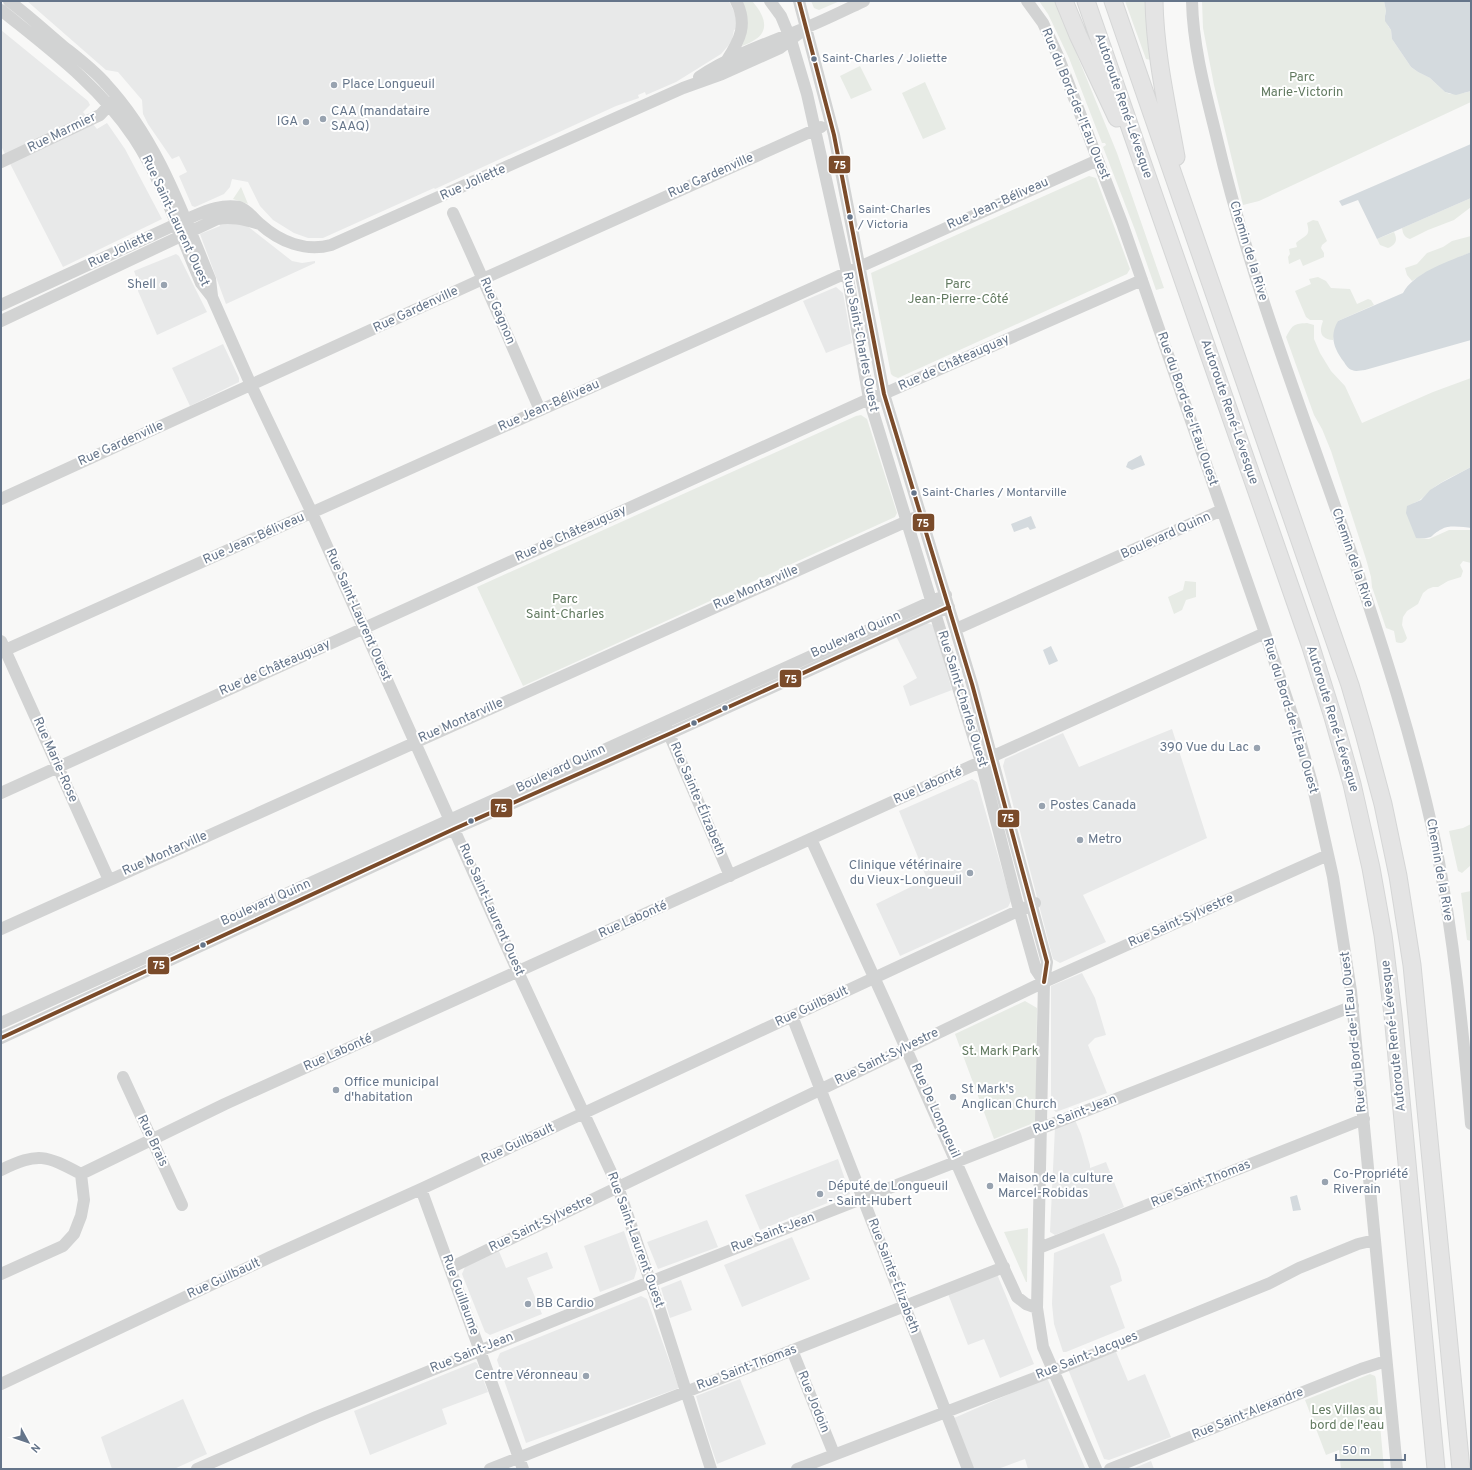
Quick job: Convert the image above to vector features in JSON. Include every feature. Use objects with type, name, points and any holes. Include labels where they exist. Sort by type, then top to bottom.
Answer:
[{"type":"highway","points":[[1064,1],[1078,35],[1158,205]]},
{"type":"highway","name":"Autoroute René-Lévesque","points":[[1086,1],[1319,672],[1348,770],[1367,850],[1383,935],[1393,1015],[1436,1469]]},
{"type":"highway","name":"Autoroute René-Lévesque","points":[[1113,1],[1350,685],[1370,754],[1388,828],[1398,876],[1415,985],[1460,1469]]},
{"type":"highway","points":[[1154,1],[1161,72],[1186,213]]},
{"type":"street","points":[[727,60],[738,42],[742,29],[736,1]]},
{"type":"street","name":"Rue Saint-Charles Ouest","points":[[770,1],[781,16],[790,37],[805,86],[847,272],[869,399],[936,613],[987,760],[1033,904],[1047,962],[1044,982],[1038,1308],[1041,1336],[1053,1371],[1096,1469]]},
{"type":"street","name":"Rue Saint-Charles Ouest","points":[[799,1],[832,124],[884,394],[956,629],[987,760],[1019,910],[1036,970],[1044,982]]},
{"type":"street","name":"Rue Joliette","points":[[683,88],[718,64],[790,37],[864,1]]},
{"type":"street","name":"Rue du Bord-de-l'Eau Ouest","points":[[1027,1],[1036,12],[1049,35],[1098,160],[1142,280],[1265,633],[1305,758],[1328,855],[1341,924],[1353,1006],[1397,1469]]},
{"type":"street","name":"Chemin de la Rive","points":[[1192,1],[1194,26],[1200,63],[1236,218],[1264,305],[1317,454],[1376,628],[1408,732],[1423,791],[1438,858],[1453,951],[1471,1124]]},
{"type":"street","points":[[1,11],[10,2]]},
{"type":"street","name":"Rue Saint-Laurent Ouest","points":[[10,2],[87,65],[106,83],[113,101]]},
{"type":"street","name":"Rue Saint-Laurent Ouest","points":[[1,11],[133,118],[155,154],[183,228],[201,283],[212,297],[312,513],[518,972],[618,1187],[711,1469]]},
{"type":"street","name":"Rue Joliette","points":[[1,321],[183,228],[209,210],[228,206],[246,210],[261,225],[288,242],[298,246],[316,248],[332,245],[683,88],[722,74],[780,48],[790,37]]},
{"type":"street","name":"Rue Marmier","points":[[1,162],[100,115],[113,101]]},
{"type":"street","name":"Rue Gardenville","points":[[1,499],[251,384],[815,129],[832,124]]},
{"type":"street","name":"Rue Jean-Béliveau","points":[[2,648],[312,513],[1098,160]]},
{"type":"street","name":"Rue Gagnon","points":[[453,212],[540,410]]},
{"type":"street","name":"Rue Joliette","points":[[1,305],[183,228]]},
{"type":"street","name":"Rue de Châteauguay","points":[[1,793],[869,399],[884,394],[1142,280]]},
{"type":"street","name":"Boulevard Quinn","points":[[956,629],[1222,510]]},
{"type":"street","name":"Rue Montarville","points":[[1,929],[415,741],[921,515]]},
{"type":"street","name":"Boulevard Quinn","points":[[1,1038],[452,825],[664,722],[946,595]]},
{"type":"street","name":"Boulevard Quinn","points":[[1,1023],[452,825],[669,734],[949,607]]},
{"type":"street","name":"Rue Labonté","points":[[81,1174],[225,1104],[1265,633]]},
{"type":"street","name":"Rue Marie-Rose","points":[[2,648],[109,880]]},
{"type":"street","name":"Rue Sainte-Élizabeth","points":[[664,722],[730,876]]},
{"type":"street","name":"Rue De Longueuil","points":[[811,839],[875,978],[1017,1297],[1026,1304],[1038,1308]]},
{"type":"street","name":"Rue Saint-Sylvestre","points":[[450,1268],[1044,982],[1328,855]]},
{"type":"street","name":"Rue Guilbault","points":[[1,1384],[270,1257],[421,1189],[1033,904]]},
{"type":"street","name":"Rue Saint-Jean","points":[[197,1469],[316,1416],[650,1281],[1353,1006]]},
{"type":"street","name":"Rue Sainte-Élizabeth","points":[[792,1016],[968,1469]]},
{"type":"street","name":"Rue Brais","points":[[123,1077],[182,1205]]},
{"type":"street","name":"Rue Saint-Thomas","points":[[1038,1248],[1364,1119]]},
{"type":"street","points":[[1,1170],[22,1160],[38,1157],[57,1162],[81,1174],[84,1200],[81,1216],[74,1234],[63,1246],[1,1274]]},
{"type":"street","name":"Rue Guillaume","points":[[421,1189],[521,1463]]},
{"type":"street","name":"Rue Saint-Jacques","points":[[797,1469],[1053,1371],[1270,1283],[1299,1268],[1358,1244],[1375,1240]]},
{"type":"street","name":"Rue Saint-Thomas","points":[[490,1469],[521,1463],[686,1392],[1004,1267]]},
{"type":"street","name":"Rue Jodoin","points":[[792,1350],[834,1454]]},
{"type":"street","name":"Rue Saint-Alexandre","points":[[1110,1469],[1355,1371],[1386,1361]]},
{"type":"shaded area","points":[[27,1],[729,1],[736,16],[736,29],[734,30],[732,40],[721,54],[676,82],[646,95],[645,92],[638,95],[639,98],[616,106],[435,189],[434,188],[323,238],[308,238],[294,233],[273,220],[260,206],[248,182],[232,179],[230,187],[224,194],[195,207],[192,206],[179,176],[187,172],[179,156],[172,159],[148,124],[143,114],[142,100],[118,72],[106,70]]},
{"type":"shaded area","points":[[1384,1],[1471,1],[1471,91],[1456,95],[1445,92],[1430,78],[1411,67],[1392,39],[1391,30],[1385,21],[1386,11]]},
{"type":"shaded area","points":[[1,30],[88,101],[90,105],[83,112],[97,129],[107,123],[125,149],[162,219],[63,267],[1,146]]},
{"type":"shaded area","points":[[1471,144],[1471,198],[1377,239],[1358,200],[1342,206],[1339,201]]},
{"type":"shaded area","points":[[225,222],[246,225],[292,261],[302,263],[315,261],[315,263],[226,304],[200,234],[220,226],[219,223]]},
{"type":"shaded area","points":[[1471,252],[1471,340],[1365,370],[1355,371],[1348,368],[1335,347],[1333,337],[1338,321],[1403,293],[1415,279],[1424,273],[1443,263]]},
{"type":"shaded area","points":[[176,254],[179,256],[207,312],[157,335],[138,291],[138,282],[134,271]]},
{"type":"shaded area","points":[[836,287],[843,293],[852,343],[826,353],[803,301]]},
{"type":"shaded area","points":[[223,344],[239,378],[239,382],[190,406],[172,368]]},
{"type":"shaded area","points":[[1141,455],[1145,465],[1132,470],[1126,467],[1128,462]]},
{"type":"shaded area","points":[[1471,467],[1471,528],[1448,527],[1429,537],[1416,538],[1406,513],[1407,506],[1421,500],[1430,490]]},
{"type":"shaded area","points":[[1031,516],[1036,528],[1030,530],[1028,527],[1014,532],[1011,524]]},
{"type":"shaded area","points":[[927,623],[933,625],[952,690],[910,706],[903,686],[917,678],[896,636]]},
{"type":"shaded area","points":[[1051,646],[1058,661],[1049,665],[1043,650]]},
{"type":"shaded area","points":[[1172,729],[1207,838],[1083,895],[1106,942],[1060,963],[1053,959],[1003,766],[1005,759],[1063,733],[1079,767]]},
{"type":"shaded area","points":[[972,779],[977,782],[1011,901],[1008,907],[900,956],[876,904],[927,879],[899,811]]},
{"type":"shaded area","points":[[1082,973],[1095,998],[1106,1035],[1095,1038],[1088,1045],[1107,1093],[1056,1112],[1051,1108],[1051,986]]},
{"type":"shaded area","points":[[1075,1120],[1081,1134],[1090,1168],[1106,1162],[1124,1207],[1055,1235],[1050,1232],[1055,1127]]},
{"type":"shaded area","points":[[838,1159],[850,1194],[760,1230],[745,1195]]},
{"type":"shaded area","points":[[1297,1195],[1301,1210],[1293,1211],[1290,1197]]},
{"type":"shaded area","points":[[707,1220],[718,1247],[658,1269],[647,1242]]},
{"type":"shaded area","points":[[624,1231],[637,1269],[634,1279],[600,1292],[584,1246]]},
{"type":"shaded area","points":[[1104,1233],[1119,1269],[1122,1281],[1110,1286],[1125,1328],[1063,1352],[1054,1324],[1052,1304],[1054,1253]]},
{"type":"shaded area","points":[[792,1237],[810,1279],[742,1307],[724,1265]]},
{"type":"shaded area","points":[[498,1249],[506,1268],[547,1252],[553,1268],[527,1278],[542,1314],[490,1335],[485,1332],[462,1274],[465,1267]]},
{"type":"shaded area","points":[[997,1274],[1034,1364],[1000,1378],[984,1339],[968,1345],[948,1294]]},
{"type":"shaded area","points":[[681,1280],[692,1310],[670,1318],[661,1288]]},
{"type":"shaded area","points":[[641,1296],[647,1299],[679,1388],[526,1443],[497,1360],[500,1353]]},
{"type":"shaded area","points":[[1116,1352],[1128,1381],[1145,1374],[1171,1437],[1109,1460],[1104,1459],[1068,1369]]},
{"type":"shaded area","points":[[475,1362],[477,1363],[488,1392],[442,1409],[447,1424],[370,1455],[354,1411]]},
{"type":"shaded area","points":[[740,1379],[766,1444],[717,1464],[696,1396]]},
{"type":"shaded area","points":[[1042,1380],[1048,1380],[1085,1468],[1028,1469],[1025,1459],[998,1469],[974,1469],[954,1418]]},
{"type":"shaded area","points":[[183,1399],[207,1454],[174,1469],[112,1469],[101,1437]]},
{"type":"shaded area","points":[[1151,1461],[1154,1469],[1132,1469]]},
{"type":"green space","points":[[742,1],[752,1],[759,10],[764,25],[761,35],[742,46],[746,34]]},
{"type":"green space","points":[[811,1],[840,1],[819,10],[814,8]]},
{"type":"green space","points":[[1039,1],[1055,1],[1117,153],[1164,288],[1156,290],[1103,147],[1106,145],[1105,143],[1102,143],[1069,58],[1048,14]]},
{"type":"green space","points":[[1125,1],[1147,1],[1151,60],[1146,59]]},
{"type":"green space","name":"Parc Marie-Victorin","points":[[1202,1],[1384,1],[1386,11],[1385,16],[1391,30],[1392,39],[1411,67],[1430,78],[1445,92],[1450,94],[1471,91],[1471,102],[1259,201],[1243,205],[1214,85],[1203,28]]},
{"type":"green space","points":[[860,66],[872,90],[851,99],[840,76]]},
{"type":"green space","points":[[925,82],[946,129],[923,139],[902,93]]},
{"type":"green space","name":"Parc Jean-Pierre-Côté","points":[[1089,176],[1096,178],[1130,269],[1127,274],[898,378],[893,376],[891,374],[871,273]]},
{"type":"green space","points":[[241,187],[248,204],[233,199]]},
{"type":"green space","points":[[1471,198],[1471,207],[1454,220],[1410,239],[1404,235],[1402,228]]},
{"type":"green space","points":[[1313,220],[1318,221],[1327,241],[1321,248],[1324,253],[1324,257],[1303,266],[1300,259],[1289,264],[1289,249],[1297,247],[1296,243],[1308,233],[1307,223]]},
{"type":"green space","points":[[1394,232],[1396,242],[1393,245],[1388,248],[1380,245],[1377,239]]},
{"type":"green space","points":[[1471,236],[1471,252],[1423,274],[1412,281],[1407,275],[1405,268],[1417,264],[1427,253],[1443,247],[1452,241]]},
{"type":"green space","points":[[1318,277],[1326,281],[1331,288],[1350,289],[1357,304],[1368,299],[1371,300],[1374,305],[1338,321],[1333,340],[1323,336],[1321,331],[1322,320],[1310,320],[1306,317],[1295,291],[1311,284],[1309,279]]},
{"type":"green space","points":[[1307,323],[1314,325],[1314,339],[1320,353],[1331,371],[1345,386],[1362,423],[1433,392],[1471,378],[1471,467],[1441,483],[1414,503],[1412,526],[1418,538],[1429,539],[1449,530],[1471,530],[1471,563],[1463,561],[1460,565],[1463,571],[1461,577],[1448,581],[1438,587],[1428,589],[1423,593],[1418,604],[1407,611],[1403,617],[1402,625],[1407,638],[1403,643],[1396,642],[1394,631],[1386,628],[1372,587],[1366,559],[1331,451],[1322,429],[1314,415],[1286,337],[1290,329],[1294,326]]},
{"type":"green space","name":"Parc Saint-Charles","points":[[861,415],[867,419],[897,513],[895,517],[523,686],[477,587]]},
{"type":"green space","points":[[1185,581],[1196,582],[1196,597],[1186,600],[1182,610],[1174,614],[1168,597],[1183,590]]},
{"type":"green space","points":[[1471,824],[1471,865],[1462,873],[1458,871],[1449,831],[1463,828]]},
{"type":"green space","points":[[1471,891],[1471,941],[1467,940],[1461,893]]},
{"type":"green space","name":"St. Mark Park","points":[[1025,1001],[1037,1008],[1036,1122],[994,1139],[955,1034]]},
{"type":"green space","points":[[1028,1228],[1027,1282],[1026,1282],[1004,1232]]},
{"type":"green space","name":"Les Villas au bord de l'eau","points":[[1370,1374],[1375,1376],[1376,1379],[1384,1469],[1341,1469],[1339,1450],[1326,1455],[1305,1400]]},
{"type":"transit line","name":"75","points":[[799,1],[834,135],[884,394],[972,684],[1047,962],[1044,982]]},
{"type":"transit line","name":"75","points":[[1,1038],[454,829],[669,734],[949,607]]},
{"type":"place","name":"Saint-Charles / Joliette","points":[[814,59]]},
{"type":"place","name":"Place Longueuil","points":[[334,85]]},
{"type":"place","name":"CAA (mandataire SAAQ)","points":[[323,119]]},
{"type":"place","name":"IGA","points":[[306,122]]},
{"type":"place","name":"Saint-Charles / Victoria","points":[[850,217]]},
{"type":"place","name":"Shell","points":[[164,285]]},
{"type":"place","name":"Saint-Charles / Montarville","points":[[914,493]]},
{"type":"place","name":"390 Vue du Lac","points":[[1257,748]]},
{"type":"place","name":"Postes Canada","points":[[1042,806]]},
{"type":"place","name":"Metro","points":[[1080,840]]},
{"type":"place","name":"Clinique vétérinaire du Vieux-Longueuil","points":[[970,873]]},
{"type":"place","name":"Office municipal d'habitation","points":[[336,1090]]},
{"type":"place","name":"St Mark's Anglican Church","points":[[953,1097]]},
{"type":"place","name":"Co-Propriété Riverain","points":[[1325,1182]]},
{"type":"place","name":"Maison de la culture Marcel-Robidas","points":[[990,1186]]},
{"type":"place","name":"Député de Longueuil - Saint-Hubert","points":[[820,1194]]},
{"type":"place","name":"BB Cardio","points":[[528,1304]]},
{"type":"place","name":"Centre Véronneau","points":[[586,1376]]}]
